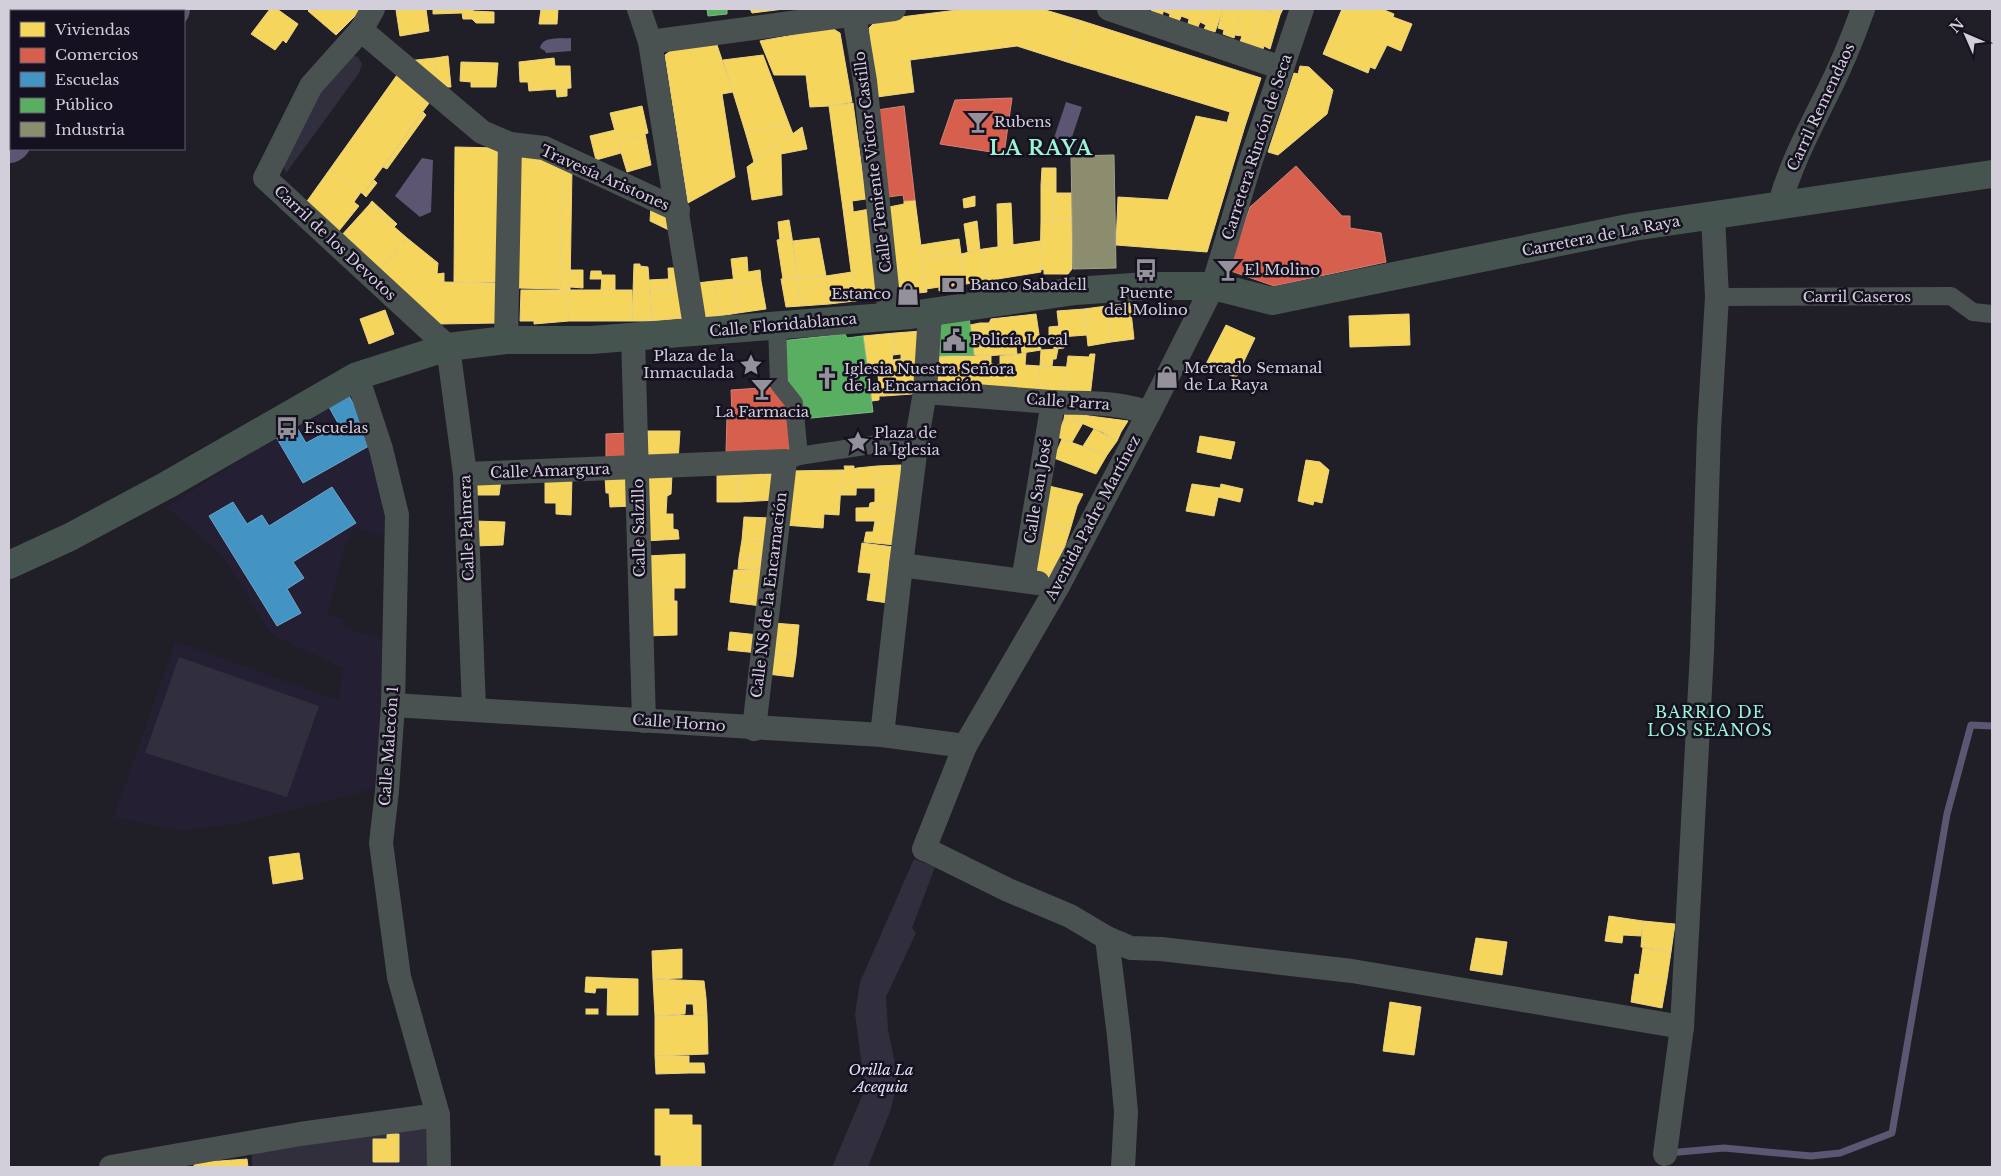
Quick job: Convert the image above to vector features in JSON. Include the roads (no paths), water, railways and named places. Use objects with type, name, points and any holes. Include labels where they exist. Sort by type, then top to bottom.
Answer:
[{"type":"main road","name":"Carretera de La Raya","points":[[1213,286],[1272,301],[1633,228],[1992,174]]},
{"type":"main road","name":"Calle Floridablanca","points":[[9,565],[70,537],[167,485],[357,376],[448,347],[506,340],[591,340],[696,333],[930,313],[1075,291],[1147,286],[1213,286]]},
{"type":"street","points":[[361,30],[373,9]]},
{"type":"street","points":[[639,9],[650,42],[696,333]]},
{"type":"street","points":[[650,42],[854,11],[894,9]]},
{"type":"street","points":[[1109,9],[1282,68]]},
{"type":"street","name":"Carretera Rincón de Seca","points":[[1213,286],[1250,164],[1302,9]]},
{"type":"street","name":"Carril Remendaos","points":[[1779,206],[1805,135],[1851,43],[1863,9]]},
{"type":"street","name":"Calle Teniente Victor Castillo","points":[[854,11],[865,81],[890,316]]},
{"type":"street","name":"Travesía Aristones","points":[[361,30],[482,132],[510,144],[544,148],[678,210]]},
{"type":"street","name":"Carril de los Devotos","points":[[361,30],[311,86],[264,178],[448,347]]},
{"type":"street","points":[[506,340],[510,144]]},
{"type":"street","points":[[1665,1154],[1682,1027],[1702,652],[1717,297],[1713,216]]},
{"type":"street","name":"Avenida Padre Martínez","points":[[1107,938],[1070,916],[1008,890],[924,849],[965,746],[1058,586],[1213,286]]},
{"type":"street","name":"Carril Caseros","points":[[1717,297],[1951,296],[1973,312],[1992,314]]},
{"type":"street","points":[[882,735],[913,466],[925,392],[930,313]]},
{"type":"street","points":[[777,326],[779,384],[794,403],[792,458],[917,438]]},
{"type":"street","name":"Calle Salzillo","points":[[633,336],[644,721]]},
{"type":"street","name":"Calle Palmera","points":[[448,347],[465,474],[474,709]]},
{"type":"street","name":"Calle Malecón 1","points":[[357,376],[381,449],[397,515],[393,705],[387,791],[380,843],[399,977],[438,1115],[438,1167]]},
{"type":"street","name":"Calle Parra","points":[[925,392],[1053,402],[1102,402],[1149,413]]},
{"type":"street","name":"Calle San José","points":[[1024,581],[1053,402]]},
{"type":"street","name":"Calle Amargura","points":[[465,474],[638,468],[792,458]]},
{"type":"street","name":"Calle NS de la Encarnación","points":[[754,729],[792,458]]},
{"type":"street","points":[[901,564],[1058,586]]},
{"type":"street","name":"Calle Horno","points":[[393,705],[754,729],[882,735],[965,746]]},
{"type":"street","points":[[1107,938],[1131,948],[1161,949],[1352,971],[1682,1027]]},
{"type":"street","points":[[1107,938],[1120,1036],[1126,1112],[1123,1167]]},
{"type":"street","points":[[111,1167],[300,1134],[438,1115]]},
{"type":"waterway","points":[[1668,1153],[1724,1148],[1811,1156],[1840,1153],[1892,1133],[1947,814],[1971,725],[1992,726]]},
{"type":"place","name":"Rubens","points":[[978,122]]},
{"type":"place","name":"Puente del Molino","points":[[1146,270]]},
{"type":"place","name":"El Molino","points":[[1228,270]]},
{"type":"place","name":"Banco Sabadell","points":[[953,285]]},
{"type":"place","name":"Estanco","points":[[908,294]]},
{"type":"place","name":"Policía Local","points":[[954,340]]},
{"type":"place","name":"Plaza de la Inmaculada","points":[[751,365]]},
{"type":"place","name":"Mercado Semanal de La Raya","points":[[1167,377]]},
{"type":"place","name":"Iglesia Nuestra Señora de la Encarnación","points":[[827,378]]},
{"type":"place","name":"La Farmacia","points":[[762,389]]},
{"type":"place","name":"Escuelas","points":[[287,428]]},
{"type":"place","name":"Plaza de la Iglesia","points":[[858,442]]},
{"type":"district","name":"LA RAYA","points":[[1041,148]]},
{"type":"district","name":"BARRIO DE LOS SEANOS","points":[[1710,721]]},
{"type":"park label","name":"Orilla La Acequia","points":[[881,1078]]}]
